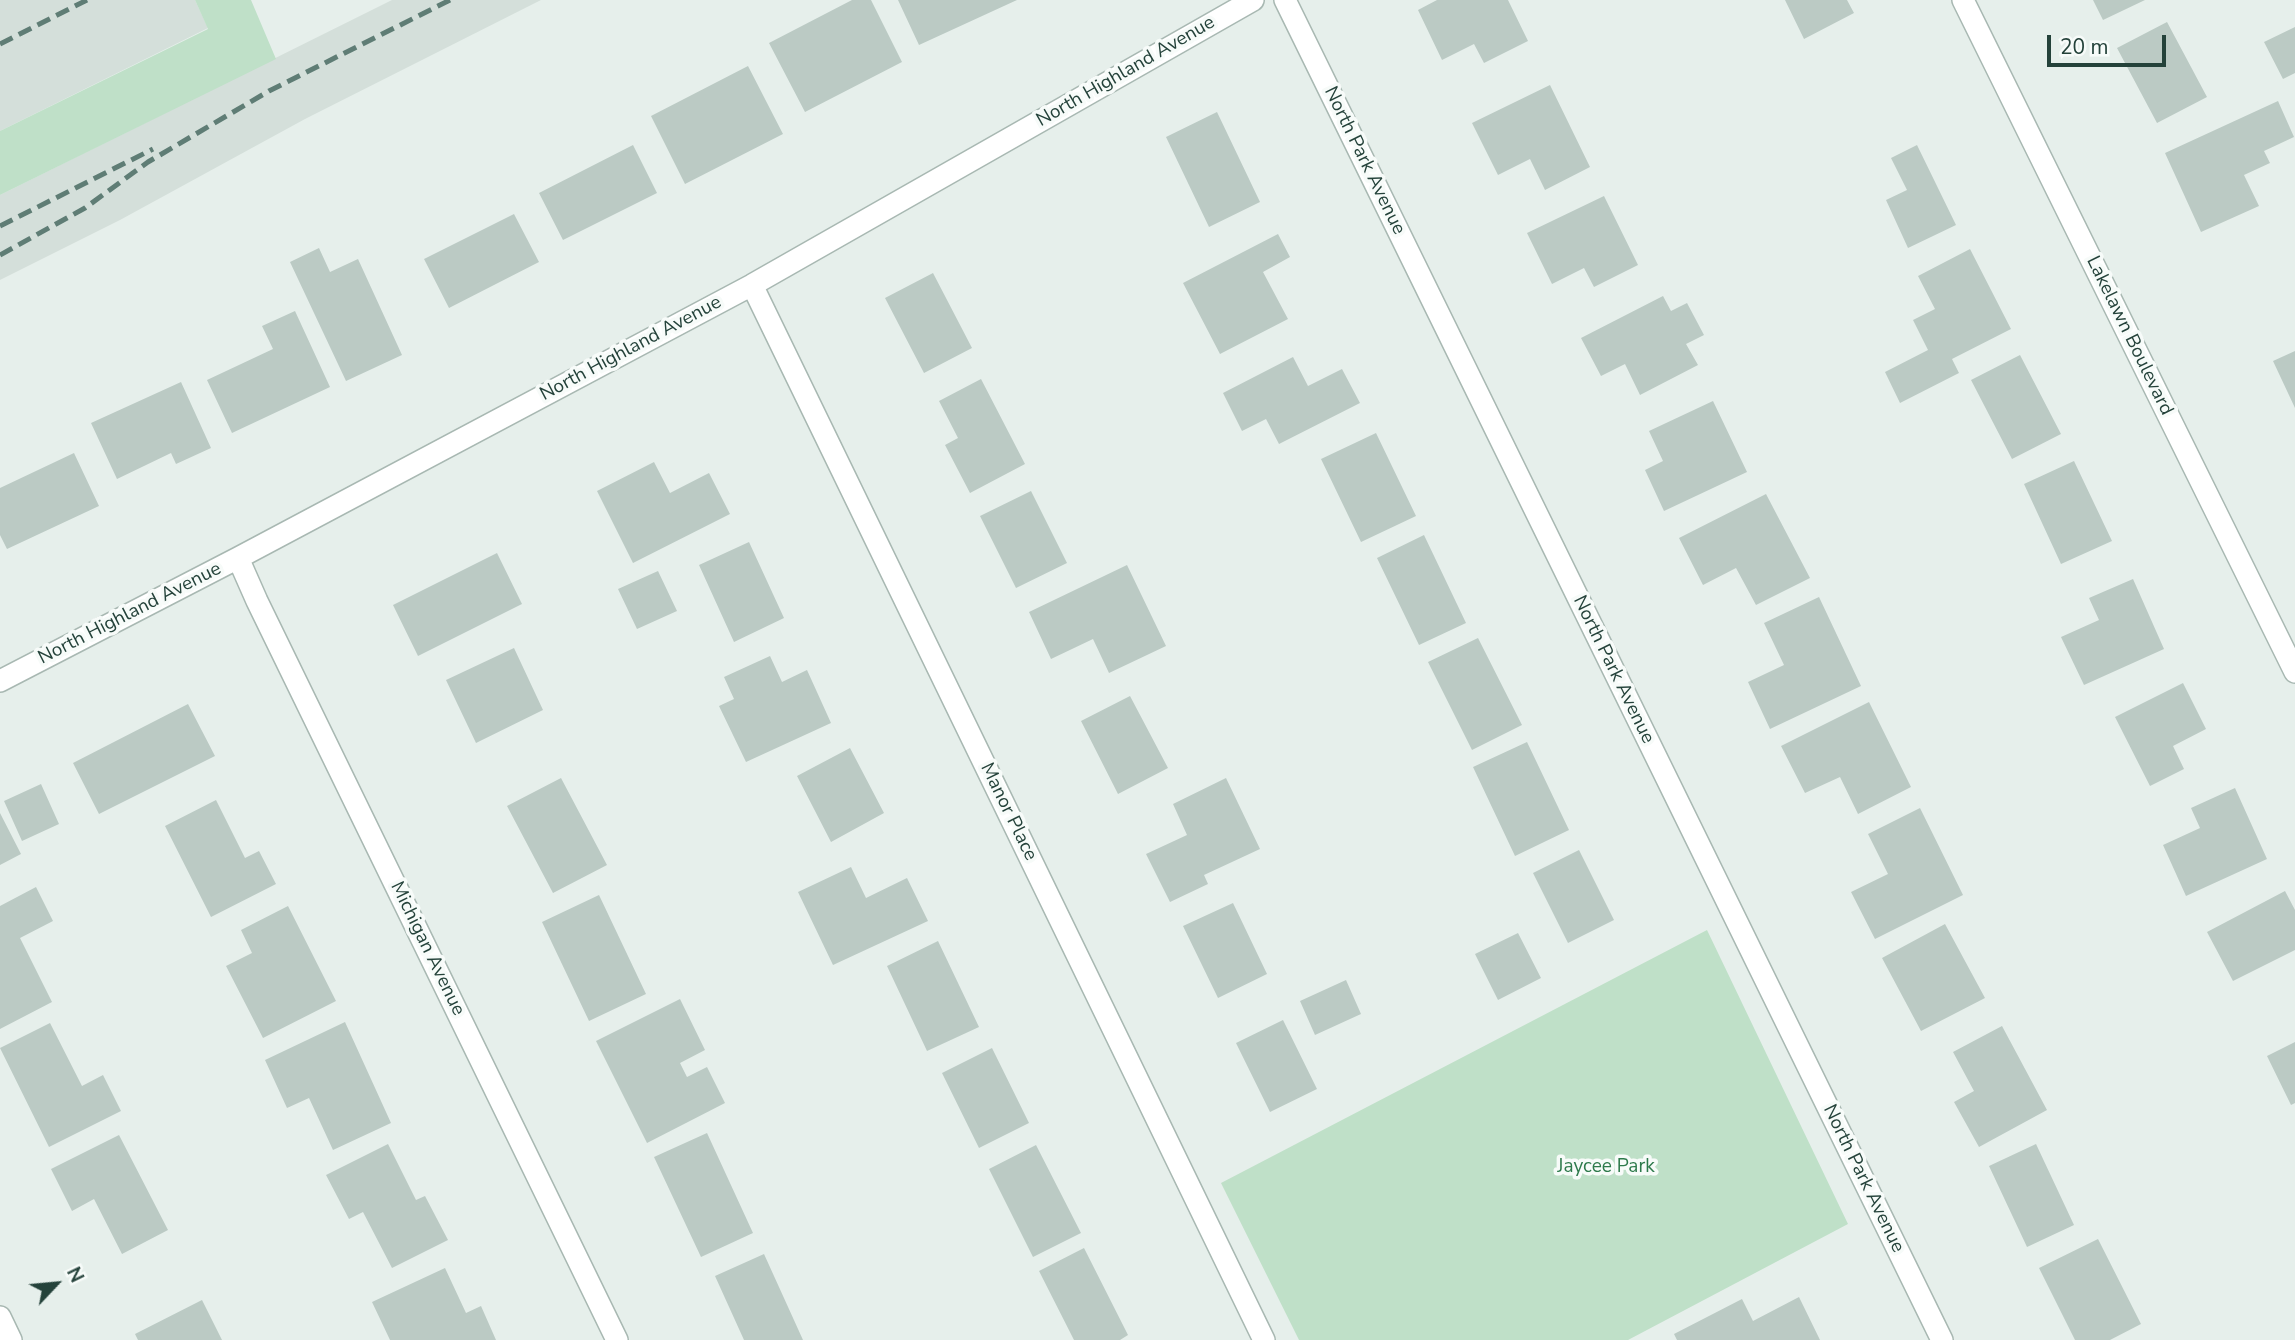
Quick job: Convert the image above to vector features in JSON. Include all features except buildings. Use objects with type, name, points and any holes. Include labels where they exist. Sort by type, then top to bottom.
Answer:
[{"type":"street","name":"North Highland Avenue","points":[[0,681],[752,285],[1253,0]]},
{"type":"street","name":"North Park Avenue","points":[[1285,0],[1942,1340]]},
{"type":"street","name":"Lakelawn Boulevard","points":[[1963,0],[2295,672]]},
{"type":"street","name":"Manor Place","points":[[752,285],[1264,1340]]},
{"type":"street","name":"Michigan Avenue","points":[[238,558],[617,1340]]},
{"type":"street","points":[[0,1318],[11,1340]]},
{"type":"shaded area","points":[[0,0],[195,0],[208,28],[0,131]]},
{"type":"shaded area","points":[[392,0],[541,0],[305,119],[120,220],[0,280],[0,195]]},
{"type":"green space","points":[[195,0],[251,0],[276,59],[0,195],[0,131],[208,29]]},
{"type":"green space","name":"Jaycee Park","points":[[1707,930],[1848,1224],[1628,1340],[1299,1340],[1221,1183]]},
{"type":"railway","points":[[0,44],[87,0]]},
{"type":"railway","points":[[0,255],[85,208],[148,162],[269,91],[450,0]]},
{"type":"railway","points":[[0,226],[153,149]]}]
